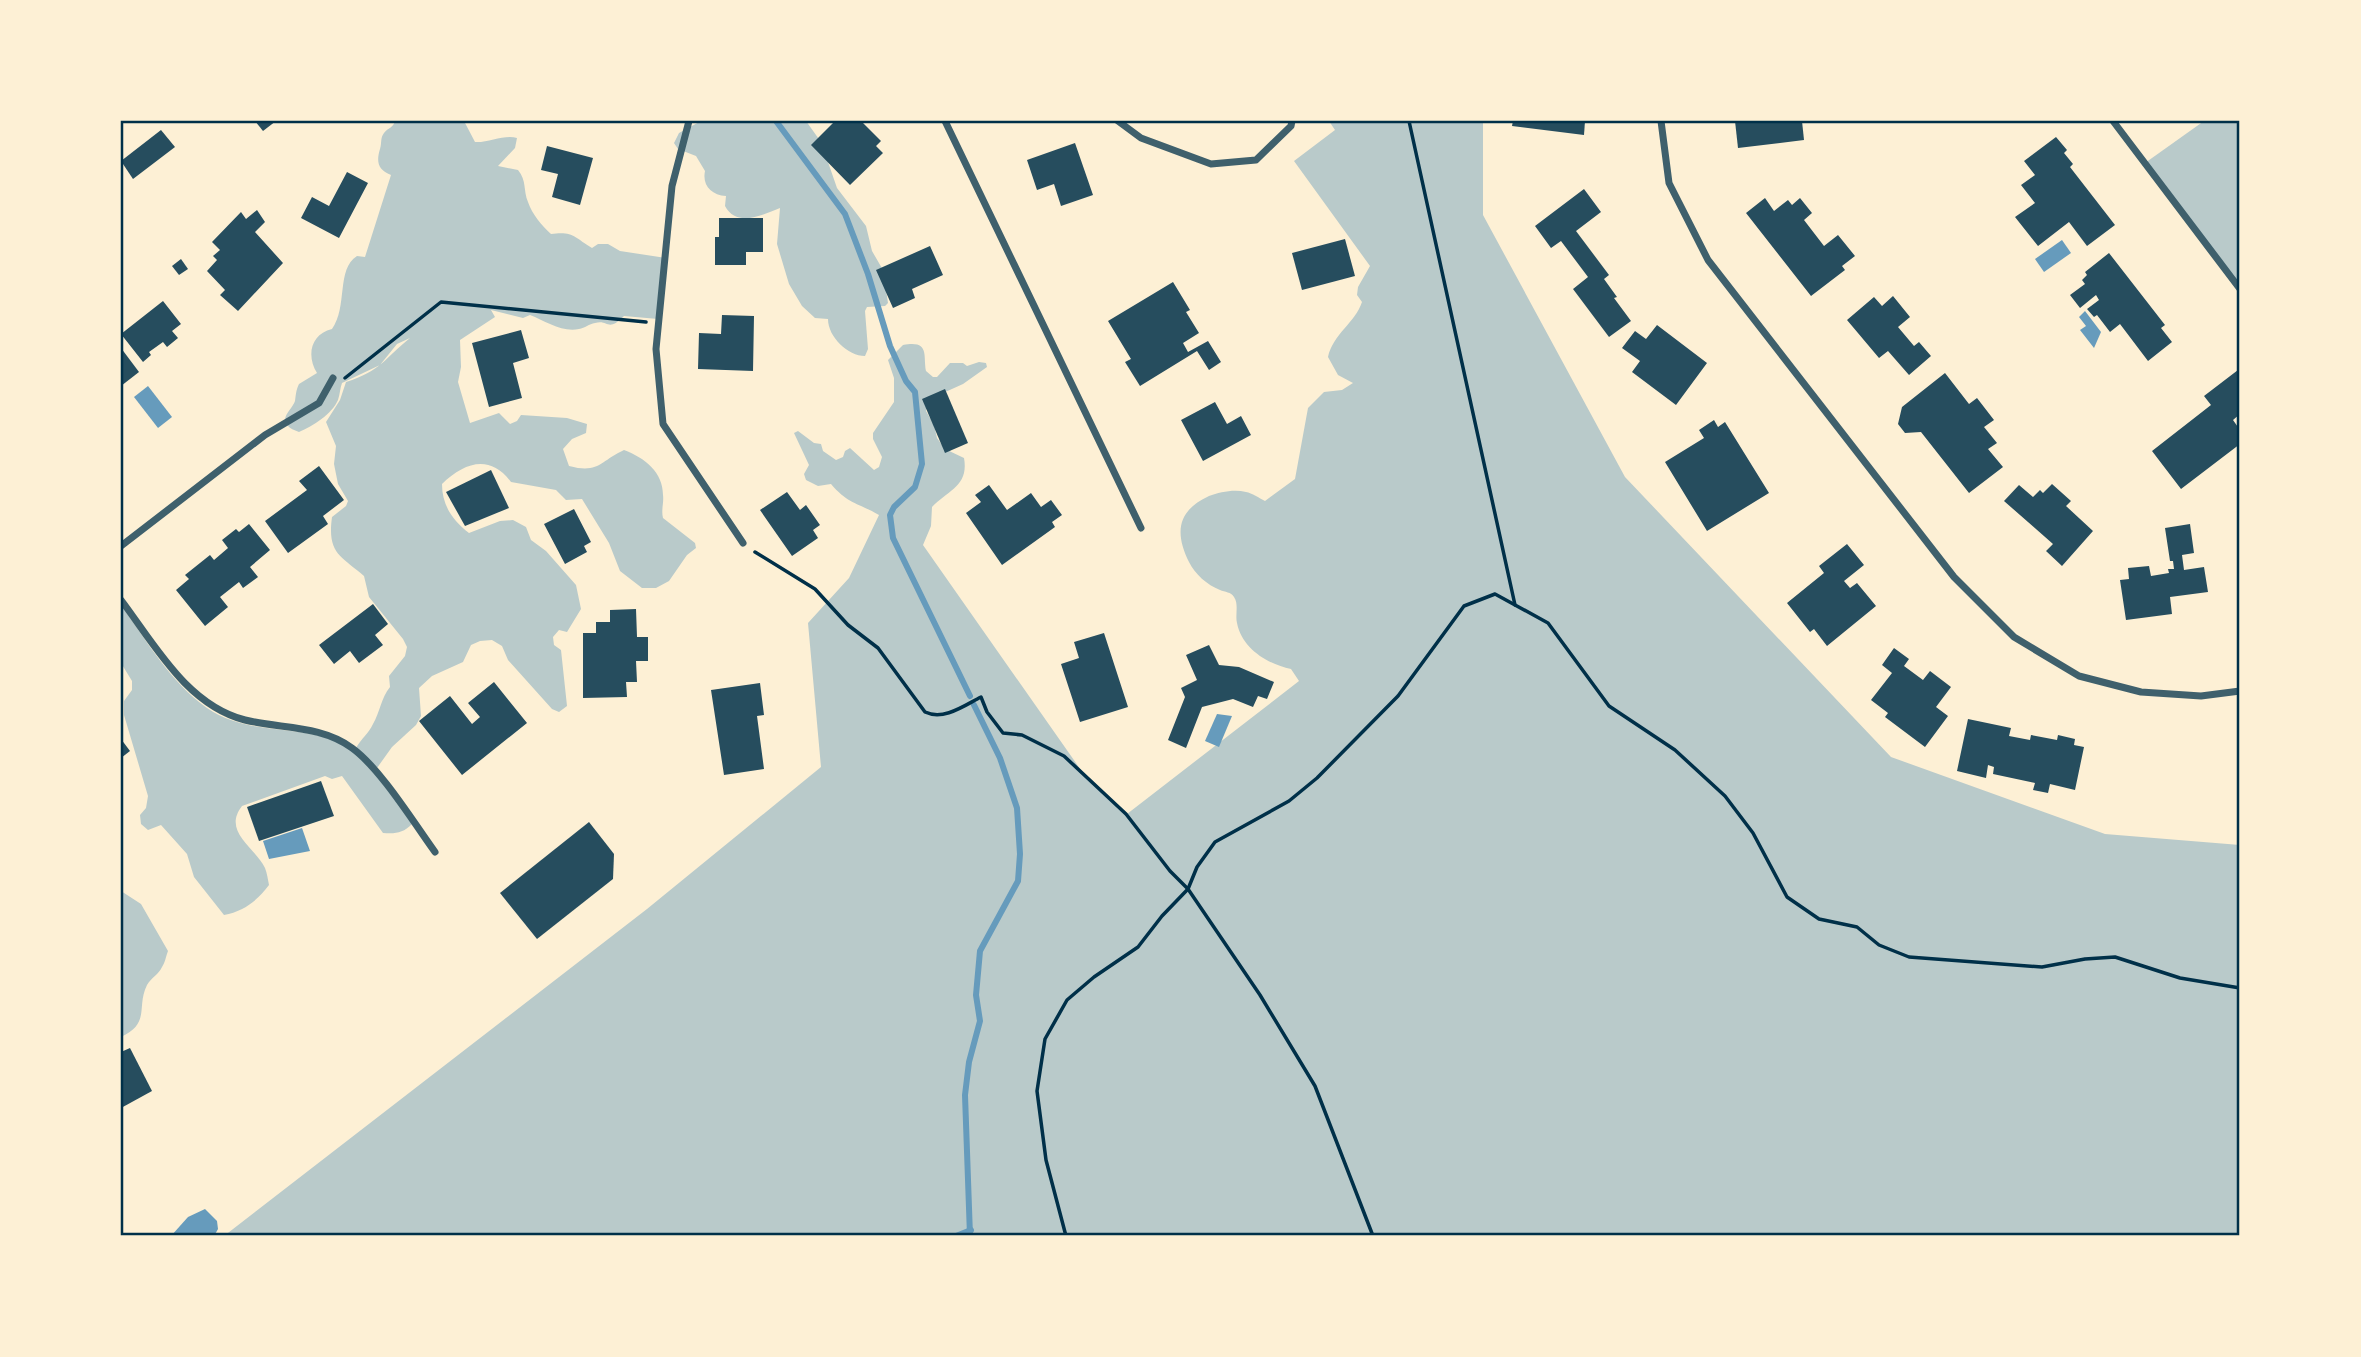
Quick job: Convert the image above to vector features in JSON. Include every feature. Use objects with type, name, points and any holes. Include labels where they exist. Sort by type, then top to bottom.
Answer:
[{"type":"street","points":[[689,121],[673,186],[658,323],[656,349],[663,424],[743,543]]},
{"type":"street","points":[[945,121],[1141,528]]},
{"type":"street","points":[[1118,121],[1141,138],[1211,164],[1256,160],[1291,126],[1292,121]]},
{"type":"street","points":[[1661,121],[1669,183],[1708,260],[1954,577],[2014,637],[2079,677],[2141,692],[2201,696],[2240,691]]},
{"type":"street","points":[[2113,121],[2240,289]]},
{"type":"street","points":[[121,546],[265,435],[319,403],[333,377]]},
{"type":"street","points":[[121,600],[180,678],[208,704],[246,720],[303,729],[329,736],[352,747],[373,767],[435,852]]},
{"type":"path","points":[[1409,121],[1515,605]]},
{"type":"path","points":[[333,377],[348,378],[441,302],[658,323]]},
{"type":"path","points":[[743,543],[815,589],[848,625],[878,648],[925,712],[938,716],[946,714],[981,696],[987,712],[1003,733],[1021,735],[1064,756],[1126,814],[1170,871],[1188,888],[1260,995],[1315,1086],[1374,1236]]},
{"type":"path","points":[[1066,1236],[1046,1160],[1037,1091],[1045,1039],[1067,1000],[1094,977],[1138,947],[1188,888],[1197,867],[1215,842],[1289,801],[1317,778],[1391,703],[1464,606],[1495,594],[1548,623],[1609,706],[1675,750],[1725,796],[1753,833],[1787,897],[1819,919],[1857,927],[1879,945],[1909,957],[2042,967],[2115,957],[2180,978],[2240,988]]},
{"type":"shaded area","points":[[395,121],[464,121],[475,142],[517,138],[515,148],[498,166],[518,170],[523,178],[532,211],[551,234],[569,234],[592,248],[598,244],[608,244],[620,251],[666,258],[658,319],[624,316],[611,325],[600,322],[573,330],[554,326],[530,315],[523,318],[491,310],[495,317],[460,340],[461,367],[458,382],[470,423],[499,413],[510,424],[517,421],[521,415],[567,418],[587,424],[586,433],[572,439],[563,449],[569,466],[593,467],[624,450],[639,457],[660,479],[663,518],[695,543],[696,548],[687,555],[669,581],[656,588],[642,588],[620,571],[609,543],[582,499],[566,500],[556,490],[511,482],[495,467],[486,465],[468,466],[451,476],[442,484],[444,499],[449,512],[463,528],[469,533],[500,521],[513,520],[526,527],[531,540],[546,551],[576,585],[581,609],[567,632],[559,630],[553,637],[554,645],[561,650],[567,706],[559,712],[552,709],[508,660],[502,646],[492,640],[480,641],[471,645],[463,662],[432,676],[419,688],[421,716],[416,725],[392,747],[377,768],[356,748],[375,719],[390,687],[389,676],[405,656],[407,647],[369,597],[364,576],[342,558],[334,547],[332,517],[346,506],[348,501],[338,484],[334,464],[336,446],[326,422],[340,400],[346,382],[379,365],[342,383],[335,405],[316,423],[299,432],[287,424],[286,416],[295,401],[299,384],[317,373],[312,359],[312,346],[319,335],[332,329],[337,320],[346,270],[357,256],[365,257],[391,175],[383,171],[378,162],[383,135]],"holes":[[[410,338],[402,345],[381,364],[397,344]]]},
{"type":"shaded area","points":[[701,121],[806,121],[821,142],[837,188],[866,226],[872,251],[883,270],[888,303],[885,306],[867,307],[865,311],[868,349],[865,356],[852,353],[840,344],[831,332],[828,319],[815,318],[802,306],[789,284],[777,244],[780,208],[750,218],[736,217],[725,206],[726,196],[716,194],[706,185],[705,171],[696,156],[678,149],[674,143],[679,133]]},
{"type":"shaded area","points":[[1329,121],[1483,121],[1483,215],[1625,477],[1891,757],[2105,834],[2240,845],[2240,1236],[224,1236],[647,909],[821,767],[808,623],[849,578],[879,515],[848,500],[831,484],[818,486],[806,480],[804,474],[809,465],[794,433],[798,431],[814,443],[821,444],[823,451],[836,460],[843,457],[845,451],[850,448],[874,470],[879,467],[882,457],[873,439],[873,433],[894,402],[894,378],[888,360],[903,345],[921,347],[925,354],[926,371],[933,377],[937,377],[950,363],[963,363],[967,366],[979,362],[986,363],[987,367],[963,384],[927,403],[926,411],[934,425],[937,438],[945,449],[964,458],[965,467],[956,487],[932,507],[931,526],[923,545],[1083,773],[1127,814],[1299,681],[1291,669],[1265,659],[1250,648],[1237,623],[1234,597],[1202,579],[1195,571],[1184,551],[1181,532],[1185,515],[1209,496],[1227,491],[1241,491],[1265,501],[1295,479],[1308,408],[1324,392],[1342,390],[1353,383],[1338,375],[1328,357],[1334,342],[1359,309],[1362,302],[1357,295],[1358,287],[1370,266],[1294,161],[1335,130]]},
{"type":"shaded area","points":[[2204,121],[2240,121],[2240,289],[2145,163]]},
{"type":"shaded area","points":[[121,605],[171,674],[207,708],[242,724],[316,735],[350,749],[368,764],[412,824],[399,832],[383,833],[342,776],[332,779],[325,776],[242,806],[237,815],[238,832],[265,868],[269,885],[249,904],[224,915],[194,877],[187,854],[161,825],[148,830],[141,824],[140,815],[146,808],[148,796],[124,715],[124,701],[132,690],[132,681],[121,663]]},
{"type":"shaded area","points":[[121,891],[141,904],[168,951],[161,969],[147,985],[140,1020],[130,1032],[121,1037]]},
{"type":"water","points":[[2062,240],[2071,253],[2044,272],[2035,259]]},
{"type":"water","points":[[2085,311],[2101,332],[2094,348],[2080,330],[2086,326],[2079,317]]},
{"type":"water","points":[[148,386],[172,417],[158,428],[134,397]]},
{"type":"water","points":[[1217,714],[1232,716],[1219,747],[1205,741]]},
{"type":"water","points":[[302,828],[310,851],[269,859],[263,841]]},
{"type":"water","points":[[205,1209],[217,1221],[218,1229],[214,1236],[171,1236],[188,1217]]},
{"type":"building","points":[[255,121],[276,121],[263,131]]},
{"type":"building","points":[[835,121],[861,121],[881,141],[876,146],[883,153],[850,185],[811,145]]},
{"type":"building","points":[[1513,121],[1585,121],[1584,135],[1512,126]]},
{"type":"building","points":[[1735,121],[1802,121],[1804,140],[1738,148]]},
{"type":"building","points":[[161,130],[175,147],[133,179],[121,161]]},
{"type":"building","points":[[2056,137],[2067,150],[2064,153],[2073,164],[2070,167],[2115,225],[2087,246],[2069,222],[2038,246],[2015,217],[2035,203],[2021,185],[2035,175],[2024,161]]},
{"type":"building","points":[[1075,143],[1093,195],[1061,206],[1054,184],[1037,190],[1027,160]]},
{"type":"building","points":[[547,146],[593,158],[580,205],[552,197],[558,174],[541,170]]},
{"type":"building","points":[[347,172],[368,183],[339,238],[301,218],[312,197],[329,206]]},
{"type":"building","points":[[1584,189],[1601,212],[1576,231],[1609,275],[1604,279],[1631,321],[1609,337],[1573,289],[1588,277],[1561,241],[1551,248],[1535,226]]},
{"type":"building","points":[[1765,198],[1774,211],[1788,200],[1792,205],[1800,198],[1812,213],[1804,220],[1824,246],[1838,235],[1855,256],[1842,266],[1845,270],[1811,296],[1746,213]]},
{"type":"building","points":[[257,210],[265,222],[255,232],[283,263],[238,311],[220,295],[225,290],[207,271],[217,260],[213,256],[220,250],[212,242],[241,212],[246,219]]},
{"type":"building","points":[[719,218],[763,218],[763,252],[746,252],[746,265],[715,265],[715,237],[719,237]]},
{"type":"building","points":[[1345,239],[1355,276],[1302,290],[1292,253]]},
{"type":"building","points":[[930,246],[943,275],[912,289],[915,298],[893,308],[876,270]]},
{"type":"building","points":[[2109,253],[2165,325],[2161,328],[2172,342],[2148,361],[2120,324],[2110,332],[2097,315],[2094,317],[2087,309],[2099,300],[2096,295],[2080,308],[2070,295],[2085,284],[2082,280],[2087,275],[2085,272]]},
{"type":"building","points":[[181,259],[188,269],[179,275],[172,266]]},
{"type":"building","points":[[1173,282],[1190,310],[1186,312],[1199,333],[1183,343],[1188,352],[1208,341],[1221,362],[1209,370],[1197,351],[1140,386],[1125,362],[1131,359],[1108,321]]},
{"type":"building","points":[[1893,296],[1910,317],[1898,327],[1914,346],[1919,342],[1931,356],[1909,375],[1888,351],[1879,358],[1847,320],[1874,297],[1882,306]]},
{"type":"building","points":[[163,301],[181,324],[172,331],[178,338],[167,347],[163,342],[149,352],[151,355],[143,362],[121,334]]},
{"type":"building","points":[[722,315],[754,316],[753,371],[698,369],[699,333],[721,334]]},
{"type":"building","points":[[1657,325],[1707,363],[1676,405],[1632,372],[1640,361],[1622,348],[1635,331],[1646,339]]},
{"type":"building","points":[[521,330],[529,358],[513,363],[522,398],[489,407],[472,343]]},
{"type":"building","points":[[121,348],[139,372],[121,386]]},
{"type":"building","points":[[2238,370],[2240,414],[2233,420],[2240,430],[2240,444],[2181,489],[2152,451],[2211,405],[2204,396]]},
{"type":"building","points":[[1945,373],[1969,404],[1977,398],[1994,420],[1984,427],[1997,443],[1988,449],[2003,467],[1969,493],[1921,432],[1905,433],[1898,424],[1902,407]]},
{"type":"building","points":[[945,389],[968,443],[945,453],[922,399]]},
{"type":"building","points":[[1215,402],[1227,424],[1241,416],[1251,435],[1203,461],[1181,420]]},
{"type":"building","points":[[1714,420],[1718,427],[1725,422],[1769,493],[1707,531],[1665,462],[1704,438],[1699,430]]},
{"type":"building","points":[[319,466],[344,500],[323,516],[328,524],[288,553],[265,521],[307,490],[299,481]]},
{"type":"building","points":[[491,470],[509,508],[465,526],[446,492]]},
{"type":"building","points":[[2052,484],[2071,501],[2066,506],[2093,531],[2062,566],[2046,551],[2053,544],[2004,501],[2019,485],[2033,497],[2040,490],[2043,493]]},
{"type":"building","points":[[989,485],[1007,510],[1031,493],[1041,507],[1051,500],[1062,515],[1052,522],[1055,527],[1002,565],[966,513],[981,502],[975,495]]},
{"type":"building","points":[[787,492],[800,510],[806,505],[820,525],[813,530],[818,538],[792,556],[760,510]]},
{"type":"building","points":[[574,509],[591,542],[584,546],[587,552],[565,564],[544,524]]},
{"type":"building","points":[[249,524],[270,550],[250,567],[258,577],[243,588],[239,582],[220,597],[228,607],[205,626],[176,590],[189,579],[185,575],[210,555],[214,560],[228,548],[222,540],[236,529],[239,532]]},
{"type":"building","points":[[2190,524],[2194,553],[2182,555],[2184,570],[2204,567],[2208,592],[2170,597],[2172,614],[2126,620],[2120,580],[2129,579],[2128,568],[2149,566],[2151,576],[2169,573],[2168,569],[2174,569],[2173,561],[2170,561],[2165,528]]},
{"type":"building","points":[[1847,544],[1864,565],[1844,581],[1850,588],[1857,583],[1876,606],[1827,646],[1814,629],[1810,632],[1787,603],[1824,573],[1819,566]]},
{"type":"building","points":[[373,604],[388,624],[375,635],[383,645],[359,663],[350,651],[334,664],[319,645]]},
{"type":"building","points":[[636,609],[637,637],[648,637],[648,661],[636,661],[637,682],[626,682],[627,697],[583,698],[583,633],[596,633],[596,622],[610,622],[610,610]]},
{"type":"building","points":[[1104,633],[1128,707],[1080,722],[1061,664],[1079,658],[1074,642]]},
{"type":"building","points":[[1209,645],[1219,665],[1239,667],[1274,682],[1267,699],[1258,696],[1253,707],[1233,699],[1202,707],[1186,748],[1168,740],[1185,697],[1181,688],[1197,680],[1186,655]]},
{"type":"building","points":[[1894,648],[1909,659],[1904,666],[1923,680],[1930,671],[1951,687],[1936,707],[1948,716],[1925,747],[1885,717],[1888,713],[1871,700],[1892,673],[1882,665]]},
{"type":"building","points":[[494,682],[527,723],[462,775],[419,721],[450,696],[472,724],[480,717],[468,703]]},
{"type":"building","points":[[760,683],[764,715],[757,716],[764,769],[724,775],[711,690]]},
{"type":"building","points":[[1968,719],[2011,728],[2009,736],[2030,740],[2031,735],[2057,740],[2058,735],[2075,739],[2074,745],[2084,747],[2075,790],[2050,784],[2048,793],[2033,790],[2035,783],[1993,774],[1994,767],[1988,765],[1986,778],[1957,771]]},
{"type":"building","points":[[121,739],[130,751],[121,758]]},
{"type":"building","points":[[321,781],[334,816],[259,841],[247,807]]},
{"type":"building","points":[[589,822],[614,854],[613,879],[537,939],[500,893]]},
{"type":"building","points":[[130,1048],[152,1091],[121,1108],[121,1052]]},
{"type":"waterway","points":[[776,121],[845,214],[868,274],[890,346],[906,381],[915,392],[922,464],[915,487],[894,507],[890,515],[893,538],[970,696]]},
{"type":"waterway","points":[[970,1236],[965,1095],[969,1062],[980,1021],[976,995],[980,951],[1018,881],[1020,854],[1017,808],[1000,758],[974,705]]},
{"type":"waterway","points":[[956,1236],[971,1230]]}]
